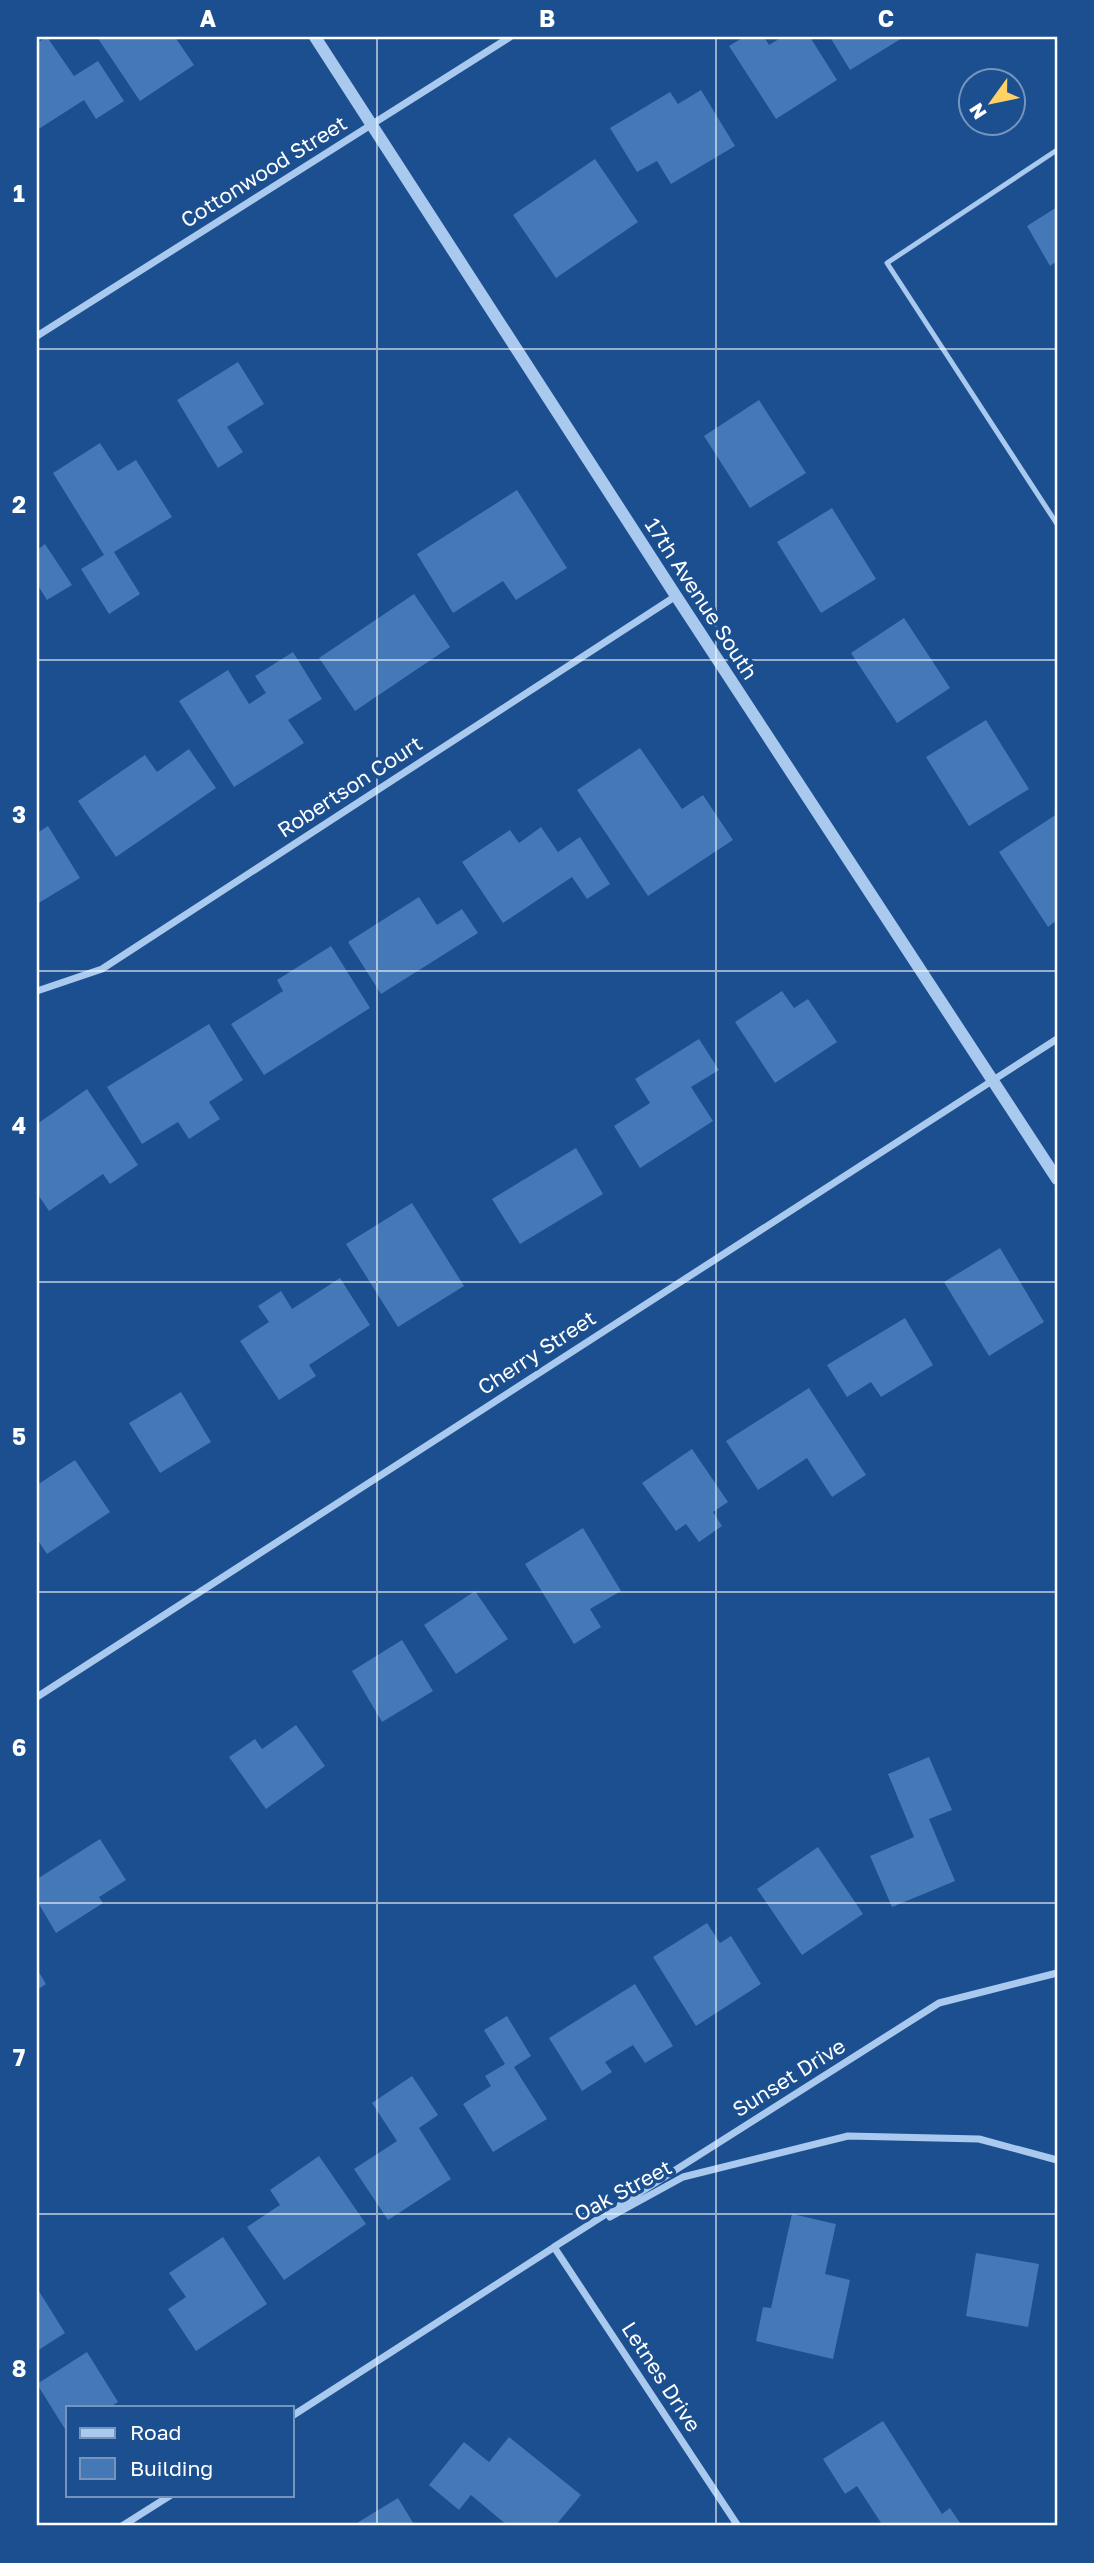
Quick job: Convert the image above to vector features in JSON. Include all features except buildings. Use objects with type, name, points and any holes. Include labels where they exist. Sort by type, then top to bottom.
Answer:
[{"type":"street","name":"17th Avenue South","points":[[315,37],[1057,1179]]},
{"type":"street","name":"Cottonwood Street","points":[[37,337],[510,37]]},
{"type":"street","name":"Robertson Court","points":[[37,991],[102,969],[676,596]]},
{"type":"street","name":"Cherry Street","points":[[37,1697],[1057,1039]]},
{"type":"street","name":"Sunset Drive","points":[[554,2247],[939,2003],[1057,1973]]},
{"type":"street","name":"Oak Street","points":[[294,2415],[554,2247],[683,2178],[848,2136],[979,2139],[1057,2160]]},
{"type":"street","name":"Letnes Drive","points":[[554,2247],[738,2526]]},
{"type":"street","points":[[122,2526],[169,2496]]},
{"type":"lane","points":[[1057,150],[887,263],[1057,524]]}]
